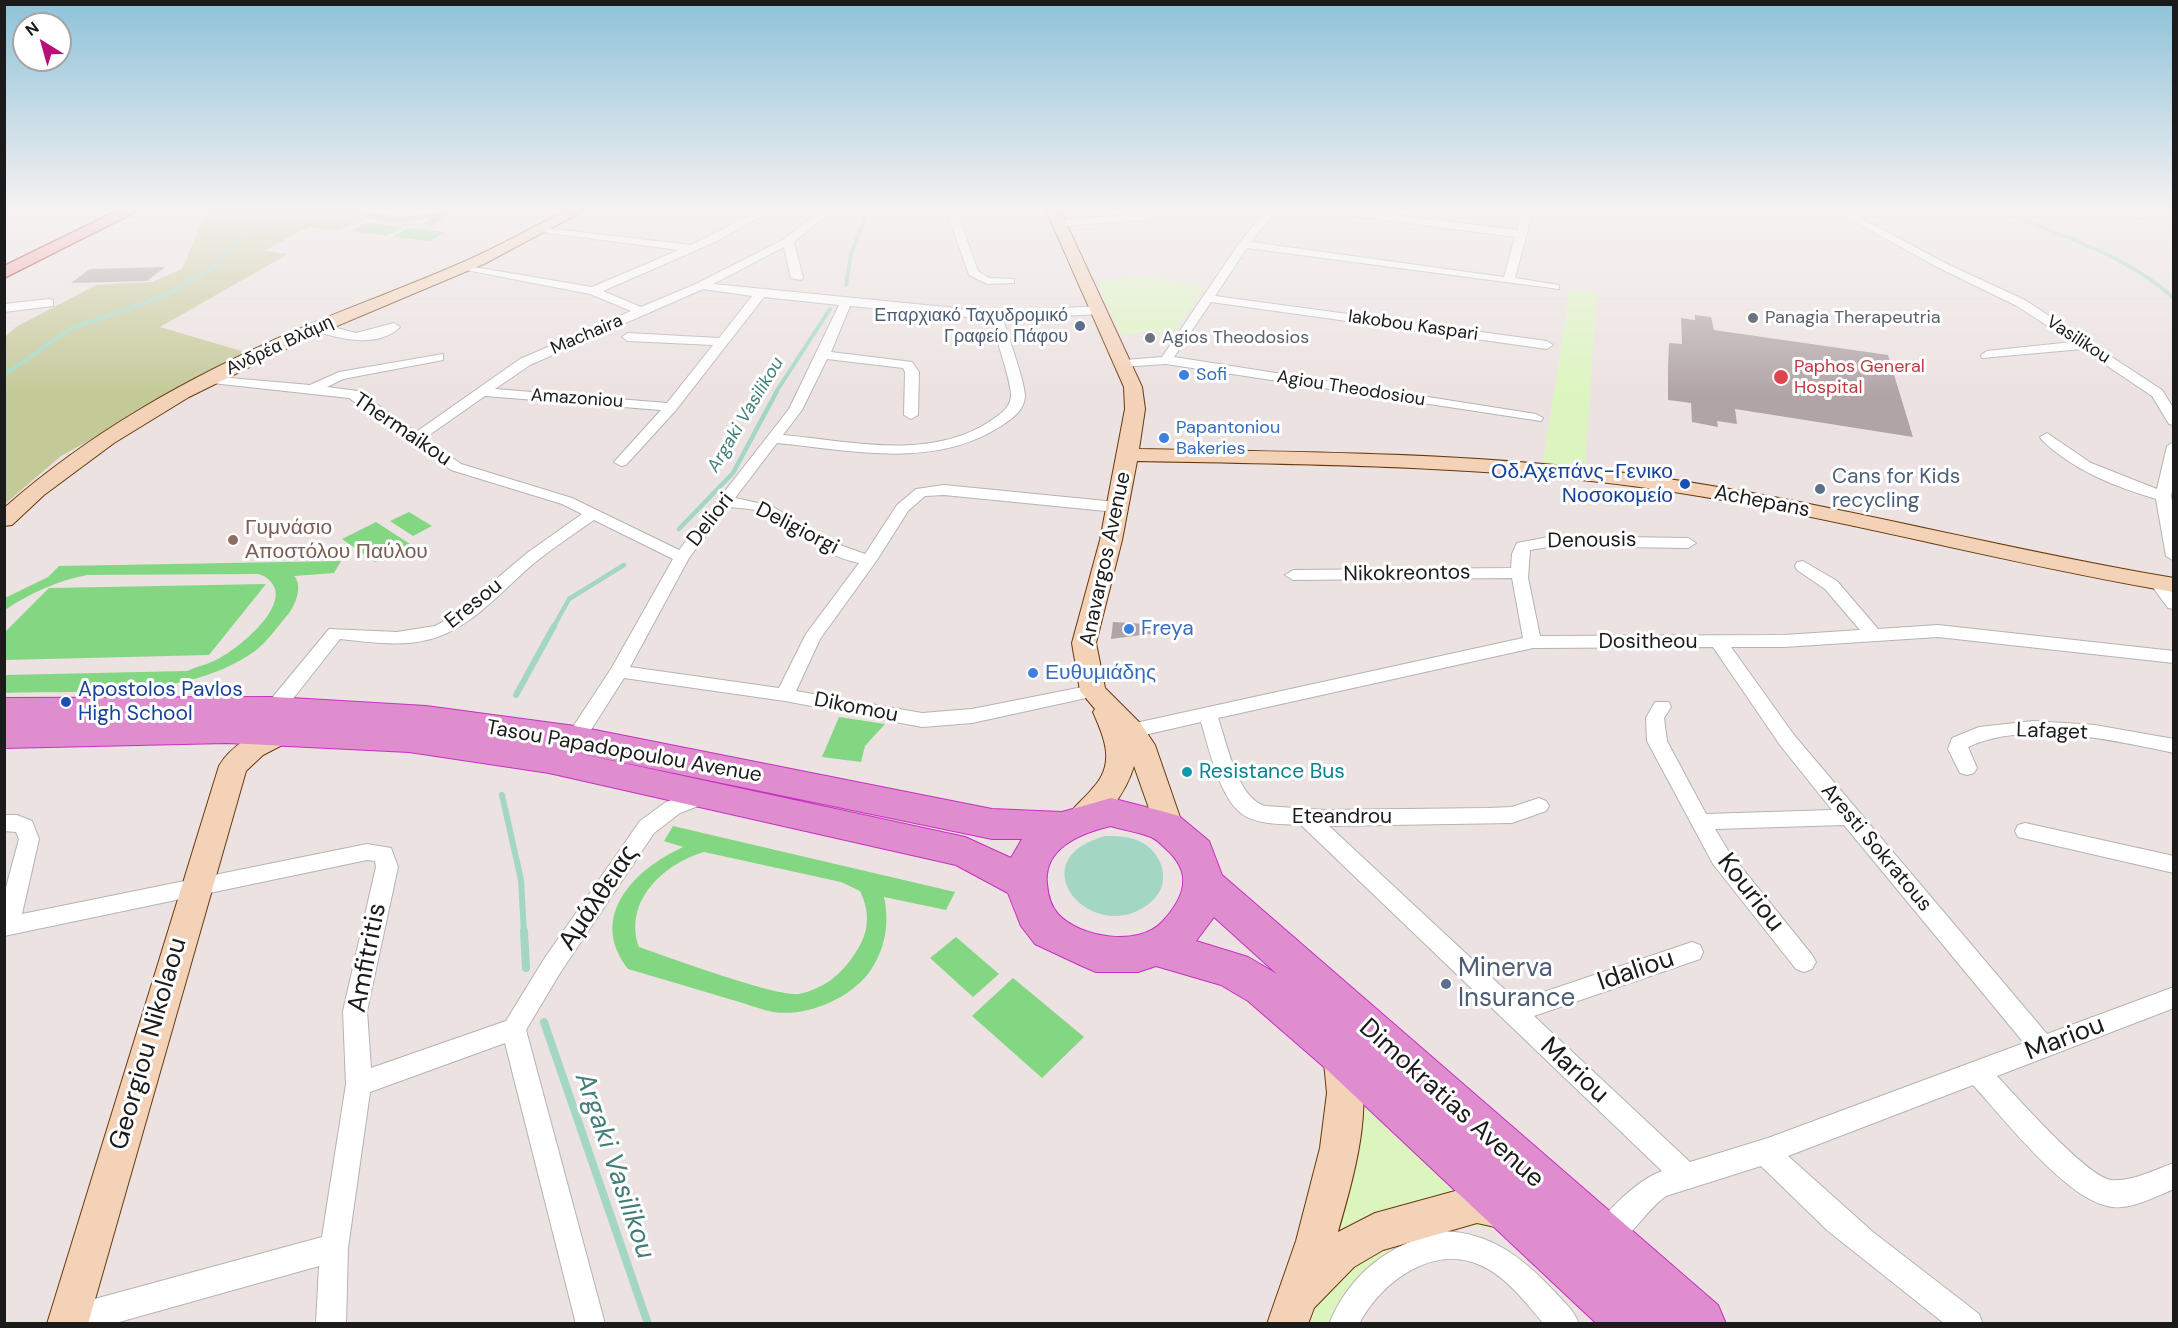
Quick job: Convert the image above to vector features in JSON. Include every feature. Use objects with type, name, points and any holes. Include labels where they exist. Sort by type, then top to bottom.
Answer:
[{"type":"highway","name":"Tasou Papadopoulou Avenue","points":[[4,710],[277,721],[426,718],[575,739],[992,824],[1071,821]]},
{"type":"highway","name":"Tasou Papadopoulou Avenue","points":[[4,735],[227,731],[277,721],[409,739],[549,760],[965,852],[1026,884]]},
{"type":"highway","points":[[1111,812],[1141,815],[1168,826],[1187,841],[1197,854],[1205,884],[1202,903],[1193,921],[1177,936],[1157,948],[1128,955],[1097,954],[1068,945],[1046,929],[1031,908],[1026,884],[1030,861],[1042,842],[1071,821],[1111,812]]},
{"type":"highway","name":"Dimokratias Avenue","points":[[1205,884],[1699,1323]]},
{"type":"highway","name":"Dimokratias Avenue","points":[[1157,948],[1233,970],[1263,988],[1340,1052],[1636,1323]]},
{"type":"street","name":"Ανδρέα Βλάμη","points":[[4,519],[43,484],[107,438],[212,379],[317,327],[454,272]]},
{"type":"street","points":[[492,272],[593,291],[640,312]]},
{"type":"street","points":[[593,291],[637,272]]},
{"type":"street","name":"Machaira","points":[[416,438],[532,358],[727,272]]},
{"type":"street","points":[[796,272],[797,278]]},
{"type":"street","points":[[973,272],[987,281],[1010,281]]},
{"type":"street","name":"Anavargos Avenue","points":[[1071,821],[1104,797],[1117,777],[1122,754],[1099,698],[1084,643],[1111,540],[1135,409],[1133,387],[1125,364],[1082,272]]},
{"type":"street","points":[[1166,360],[1225,272]]},
{"type":"street","points":[[1450,272],[1556,287]]},
{"type":"street","points":[[1509,280],[1511,272]]},
{"type":"street","name":"Vasilikou","points":[[1956,272],[2021,303],[2120,367],[2157,393],[2174,421]]},
{"type":"street","points":[[702,285],[724,290],[996,316],[1100,310]]},
{"type":"street","points":[[621,462],[671,407],[761,293]]},
{"type":"street","name":"Iakobou Kaspari","points":[[1207,298],[1547,345]]},
{"type":"street","name":"Deliori","points":[[575,739],[619,670],[682,557],[795,410],[823,356],[846,301]]},
{"type":"street","points":[[4,308],[49,303]]},
{"type":"street","points":[[774,439],[891,450],[932,449],[980,433],[1013,411],[1018,395],[996,316]]},
{"type":"street","points":[[317,327],[353,339],[376,335],[394,327]]},
{"type":"street","points":[[628,337],[723,342]]},
{"type":"street","points":[[1988,355],[2083,345]]},
{"type":"street","points":[[823,356],[907,365],[912,372],[911,415]]},
{"type":"street","points":[[313,389],[339,376],[438,357]]},
{"type":"street","name":"Agiou Theodosiou","points":[[1125,364],[1166,360],[1536,418]]},
{"type":"street","name":"Thermaikou","points":[[212,379],[343,392],[362,398],[456,467],[567,501],[682,557]]},
{"type":"street","name":"Amazoniou","points":[[482,392],[671,407]]},
{"type":"street","points":[[2047,437],[2064,452],[2106,477],[2163,496]]},
{"type":"street","points":[[2174,446],[2163,496],[2174,556]]},
{"type":"street","name":"Achepans","points":[[1128,455],[1407,460],[1601,476],[1782,505],[2077,569],[2165,584]]},
{"type":"street","points":[[785,695],[812,638],[869,560],[902,508],[915,496],[928,491],[1116,507]]},
{"type":"street","name":"Deligiorgi","points":[[725,502],[749,504],[767,509],[820,543],[849,556],[869,560]]},
{"type":"street","name":"Eresou","points":[[277,721],[334,633],[411,639],[442,631],[456,622],[533,556],[594,513]]},
{"type":"street","name":"Denousis","points":[[1533,642],[1520,573],[1520,549],[1530,543],[1643,540],[1688,543]]},
{"type":"street","points":[[1803,566],[1832,585],[1872,634]]},
{"type":"street","name":"Nikokreontos","points":[[1293,575],[1520,573]]},
{"type":"street","points":[[2165,584],[2174,604]]},
{"type":"street","name":"Dositheou","points":[[1131,731],[1411,667],[1533,642],[1719,643],[1784,641],[1872,634],[1965,632],[2174,657]]},
{"type":"street","name":"Aresti Sokratous","points":[[1719,643],[1787,740],[2042,1047]]},
{"type":"street","name":"Dikomou","points":[[619,670],[785,695],[922,720],[972,716],[1099,698]]},
{"type":"street","points":[[1099,698],[1131,731],[1148,762],[1168,826]]},
{"type":"street","name":"Kouriou","points":[[1662,707],[1655,718],[1657,741],[1700,822],[1721,858],[1804,962]]},
{"type":"street","name":"Eteandrou","points":[[1208,715],[1235,790],[1242,802],[1259,814],[1306,817],[1488,816],[1512,815],[1539,806]]},
{"type":"street","points":[[233,765],[253,748],[277,721]]},
{"type":"street","name":"Lafaget","points":[[1967,768],[1958,749],[1959,743],[1977,734],[2010,730],[2086,731],[2174,746]]},
{"type":"street","name":"Georgiou Nikolaou","points":[[67,1322],[233,765],[233,747],[227,731]]},
{"type":"street","name":"Αμάλθειας","points":[[514,1029],[530,999],[540,989],[552,966],[647,827],[679,803],[709,795]]},
{"type":"street","name":"Mariou","points":[[1306,817],[1686,1176]]},
{"type":"street","name":"Kouriou","points":[[1700,822],[1849,817]]},
{"type":"street","points":[[4,823],[17,823],[25,828],[29,839],[6,926],[196,885]]},
{"type":"street","points":[[2025,831],[2174,865]]},
{"type":"street","name":"Amfitritis","points":[[196,885],[367,852],[384,854],[387,867],[355,1011],[359,1084],[334,1248],[331,1323]]},
{"type":"street","name":"Idaliou","points":[[1512,1012],[1692,952]]},
{"type":"street","name":"Mariou","points":[[1604,1240],[1645,1195],[1659,1185],[1765,1152],[1979,1074],[2042,1047],[2174,998]]},
{"type":"street","points":[[359,1084],[514,1029],[591,1323]]},
{"type":"street","points":[[1292,1310],[1334,1173],[1345,1093],[1340,1052]]},
{"type":"street","points":[[1979,1074],[2080,1177],[2105,1193],[2128,1192],[2174,1176]]},
{"type":"street","points":[[1765,1152],[1800,1189],[1842,1227],[1968,1323]]},
{"type":"street","points":[[1292,1310],[1340,1253],[1375,1233],[1477,1204],[1501,1208],[1527,1224]]},
{"type":"street","points":[[1342,1323],[1349,1308],[1384,1269],[1404,1256],[1453,1245],[1488,1254],[1509,1268],[1565,1323]]},
{"type":"street","points":[[67,1322],[334,1248]]},
{"type":"shaded area","points":[[175,272],[256,272],[160,327],[248,353],[61,456],[5,504],[5,337],[16,327],[96,285],[152,282]]},
{"type":"shaded area","points":[[1144,275],[1205,287],[1173,334],[1146,331],[1122,336],[1097,281]]},
{"type":"shaded area","points":[[1570,289],[1597,292],[1585,465],[1543,463]]},
{"type":"shaded area","points":[[1105,836],[1129,838],[1146,845],[1153,851],[1162,868],[1162,886],[1158,894],[1151,902],[1129,914],[1108,915],[1088,909],[1073,896],[1065,881],[1066,864],[1079,848]]},
{"type":"shaded area","points":[[1355,1085],[1540,1246],[1487,1228],[1469,1226],[1450,1228],[1431,1234],[1393,1252],[1362,1276],[1350,1289],[1336,1323],[1311,1324],[1346,1170]]},
{"type":"green space","points":[[409,512],[432,526],[413,536],[390,521]]},
{"type":"green space","points":[[376,522],[410,544],[375,562],[342,539]]},
{"type":"green space","points":[[341,561],[334,573],[294,576],[298,589],[296,600],[289,613],[260,647],[228,667],[198,678],[134,689],[5,693],[5,675],[187,671],[214,661],[244,641],[264,620],[275,599],[275,589],[272,584],[258,574],[87,575],[44,588],[5,610],[5,598],[48,577],[59,566]]},
{"type":"green space","points":[[266,584],[209,655],[5,660],[5,632],[49,588]]},
{"type":"green space","points":[[839,717],[885,724],[865,746],[861,762],[822,757]]},
{"type":"green space","points":[[673,826],[955,892],[946,910],[884,897],[885,937],[879,956],[868,974],[849,992],[825,1005],[799,1012],[773,1012],[628,969],[617,949],[613,931],[615,913],[622,896],[634,881],[665,856],[683,847],[664,841]],"holes":[[[704,852],[841,882],[860,891],[864,899],[867,924],[863,939],[843,969],[824,985],[808,992],[799,994],[768,989],[639,947],[636,930],[637,915],[650,887],[674,866]]]},
{"type":"green space","points":[[956,937],[999,974],[973,997],[930,958]]},
{"type":"green space","points":[[1013,978],[1084,1037],[1042,1078],[972,1016]]},
{"type":"building","points":[[86,272],[159,272],[147,281],[71,283]]},
{"type":"building","name":"Paphos General Hospital","points":[[1695,315],[1711,317],[1714,330],[1888,355],[1913,437],[1735,409],[1737,424],[1717,421],[1718,427],[1692,422],[1691,403],[1668,400],[1668,368],[1669,343],[1682,344],[1681,318],[1695,320]]},
{"type":"building","name":"Freya","points":[[1113,622],[1163,625],[1164,632],[1111,639]]},
{"type":"waterway","points":[[4,375],[70,329],[167,295],[205,272]]},
{"type":"waterway","name":"Argaki Vasilikou","points":[[846,285],[848,272]]},
{"type":"waterway","points":[[2139,272],[2174,298]]},
{"type":"waterway","name":"Argaki Vasilikou","points":[[776,392],[830,309]]},
{"type":"waterway","name":"Argaki Vasilikou","points":[[679,529],[733,473],[777,391]]},
{"type":"waterway","name":"Argaki Vasilikou","points":[[553,628],[569,599],[624,565]]},
{"type":"waterway","name":"Argaki Vasilikou","points":[[516,695],[554,626]]},
{"type":"waterway","name":"Argaki Vasilikou","points":[[502,795],[521,880],[524,933]]},
{"type":"waterway","name":"Argaki Vasilikou","points":[[524,931],[526,968]]},
{"type":"waterway","name":"Argaki Vasilikou","points":[[544,1022],[648,1324]]},
{"type":"place","name":"Panagia Therapeutria","points":[[1753,318]]},
{"type":"place","name":"Επαρχιακό Ταχυδρομικό Γραφείο Πάφου","points":[[1080,326]]},
{"type":"place","name":"Agios Theodosios","points":[[1150,338]]},
{"type":"place","name":"Sofi","points":[[1184,375]]},
{"type":"place","name":"Paphos General Hospital","points":[[1781,377]]},
{"type":"place","name":"Papantoniou Bakeries","points":[[1164,438]]},
{"type":"place","name":"Οδ.Αχεπάνς-Γενικο Νοσοκομείο","points":[[1685,484]]},
{"type":"place","name":"Cans for Kids recycling","points":[[1820,489]]},
{"type":"place","name":"Γυμνάσιο Αποστόλου Παύλου","points":[[233,540]]},
{"type":"place","name":"Freya","points":[[1129,629]]},
{"type":"place","name":"Ευθυμιάδης","points":[[1033,673]]},
{"type":"place","name":"Apostolos Pavlos High School","points":[[66,702]]},
{"type":"place","name":"Resistance Bus","points":[[1187,772]]},
{"type":"place","name":"Minerva Insurance","points":[[1446,984]]}]
